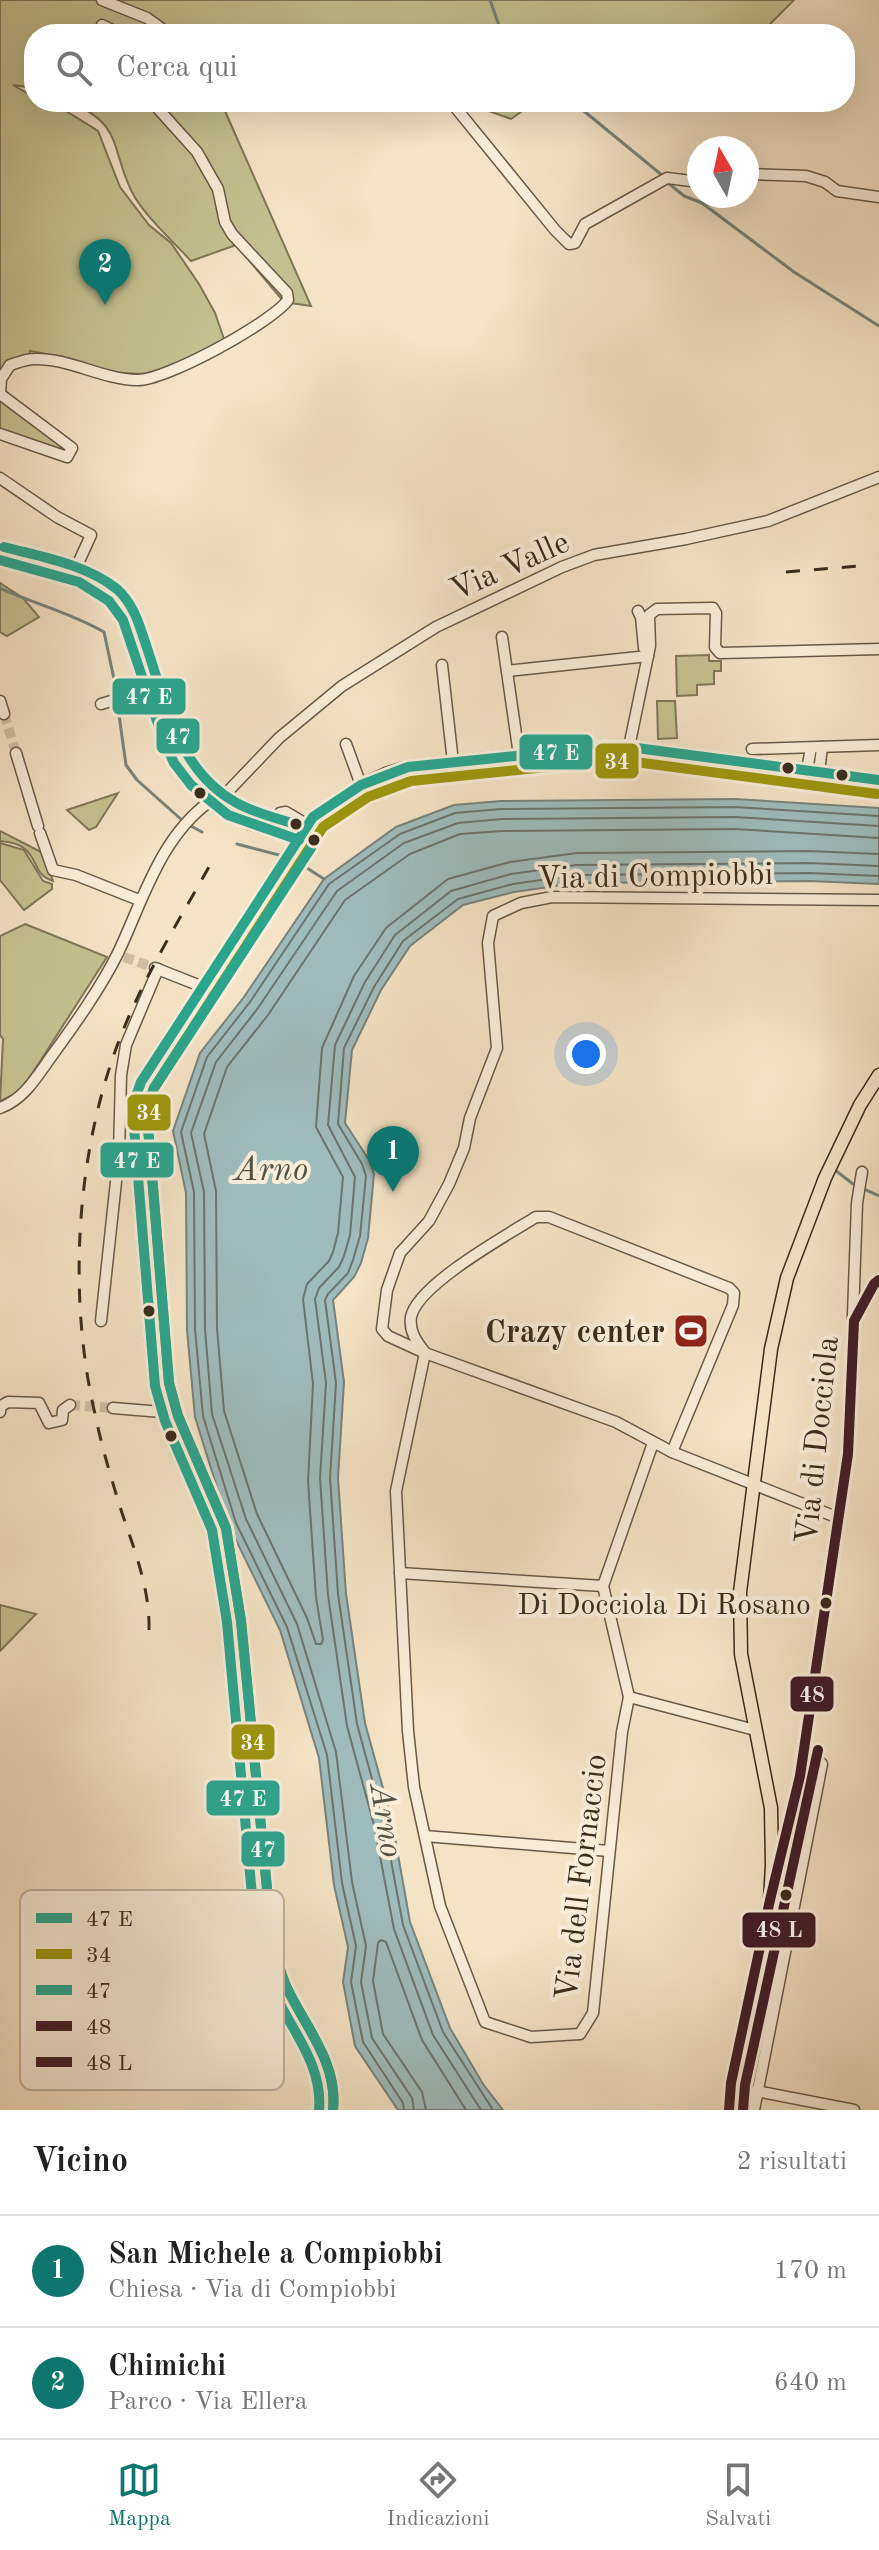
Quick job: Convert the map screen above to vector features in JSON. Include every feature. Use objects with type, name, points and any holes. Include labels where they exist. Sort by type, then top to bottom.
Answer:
[{"type":"main road","points":[[252,1890],[227,1622],[212,1530],[162,1412],[155,1386],[134,1111],[141,1082],[314,816],[361,785],[402,769],[519,755],[629,747],[879,780]]},
{"type":"main road","points":[[729,2110],[731,2083],[770,1900],[772,1865],[771,1808],[741,1654],[740,1592],[771,1349],[787,1278],[825,1178],[860,1105],[879,1075]]},
{"type":"main road","points":[[284,2014],[317,2077],[319,2110]]},
{"type":"street","points":[[102,0],[155,24]]},
{"type":"street","points":[[0,434],[67,457],[72,448],[0,394],[1,379],[10,365],[33,359],[69,364],[105,376],[139,380],[159,376],[214,350],[280,312],[288,300],[287,293],[232,234],[225,222],[218,189],[197,152],[161,112]]},
{"type":"street","points":[[459,112],[569,244],[575,243],[585,224],[663,180],[687,181]]},
{"type":"street","points":[[759,174],[806,176],[825,182],[837,191],[879,197]]},
{"type":"street","name":"Via Valle","points":[[0,1108],[14,1103],[26,1092],[120,956],[139,900],[180,827],[191,816],[212,804],[279,738],[342,686],[436,627],[562,567],[594,555],[768,521],[879,477]]},
{"type":"street","points":[[0,478],[91,535],[71,579]]},
{"type":"street","points":[[0,560],[71,579],[94,589],[109,601],[123,620],[141,692],[174,763],[191,785],[224,813]]},
{"type":"street","points":[[751,771],[633,753],[629,747],[646,656],[649,615],[657,609],[713,608],[716,613],[715,645],[721,644],[725,653],[879,649]]},
{"type":"street","points":[[638,611],[646,656]]},
{"type":"street","points":[[502,637],[519,755]]},
{"type":"street","points":[[507,671],[646,656]]},
{"type":"street","points":[[442,665],[453,762]]},
{"type":"street","points":[[104,703],[141,692]]},
{"type":"street","points":[[0,701],[4,714]]},
{"type":"street","points":[[346,744],[361,785]]},
{"type":"street","points":[[752,749],[879,745]]},
{"type":"street","points":[[813,771],[816,748]]},
{"type":"street","points":[[16,753],[53,870],[76,875],[139,900]]},
{"type":"street","points":[[270,829],[280,813],[286,812],[308,825]]},
{"type":"street","points":[[249,824],[299,840]]},
{"type":"street","name":"Via di Compiobbi","points":[[836,1517],[672,1452],[616,1422],[425,1353],[388,1336],[382,1329],[387,1290],[400,1253],[429,1221],[449,1184],[497,1048],[488,943],[493,916],[521,903],[552,897],[879,900]]},
{"type":"street","points":[[101,1321],[119,1154],[121,1075],[126,1045],[156,969],[203,987]]},
{"type":"street","name":"Via di Docciola","points":[[770,1900],[785,1844],[804,1747],[836,1517],[848,1454],[857,1203],[862,1172]]},
{"type":"street","points":[[425,1353],[412,1333],[411,1315],[415,1307],[445,1276],[536,1217],[549,1217],[715,1283],[734,1293],[733,1305],[672,1452]]},
{"type":"street","points":[[854,1321],[879,1280]]},
{"type":"street","name":"Via dell Fornaccio","points":[[425,1353],[396,1491],[408,1731],[414,1787],[440,1906],[485,2022],[531,2037],[580,2034],[593,2013],[622,1732],[629,1697]]},
{"type":"street","points":[[0,1412],[1,1406],[8,1402],[39,1403],[49,1423],[62,1420],[63,1410],[70,1405]]},
{"type":"street","points":[[113,1408],[162,1412]]},
{"type":"street","points":[[653,1443],[603,1586],[629,1697],[755,1730]]},
{"type":"street","points":[[400,1573],[603,1586]]},
{"type":"street","points":[[754,2110],[822,1764],[804,1747]]},
{"type":"street","points":[[425,1836],[609,1851]]},
{"type":"street","points":[[756,2091],[854,2110]]},
{"type":"shaded area","points":[[0,0],[794,0],[770,24],[24,24],[24,87],[13,85],[24,91],[24,112],[67,112],[98,131],[120,187],[149,225],[171,243],[199,284],[215,313],[224,339],[195,357],[151,374],[110,373],[72,359],[30,351],[29,357],[0,373]]},
{"type":"shaded area","points":[[88,112],[225,112],[311,306],[284,302],[236,245],[191,261],[136,199],[112,138],[99,119]]},
{"type":"shaded area","points":[[492,112],[521,112],[511,119]]},
{"type":"shaded area","points":[[0,400],[67,448],[64,452],[0,428]]},
{"type":"shaded area","points":[[0,583],[23,598],[39,617],[7,636],[0,632]]},
{"type":"shaded area","points":[[709,655],[709,661],[721,661],[721,671],[714,671],[714,684],[697,685],[697,695],[677,696],[676,656]]},
{"type":"shaded area","points":[[657,701],[675,701],[677,738],[658,739]]},
{"type":"shaded area","points":[[118,793],[96,827],[89,830],[67,810]]},
{"type":"shaded area","points":[[0,831],[43,853],[53,881],[40,872],[23,848],[0,841]]},
{"type":"shaded area","points":[[0,843],[24,850],[43,881],[52,884],[52,889],[24,910],[0,880]]},
{"type":"shaded area","points":[[25,924],[107,957],[21,1091],[0,1101],[3,1039],[0,1035],[0,936]]},
{"type":"shaded area","points":[[0,1605],[36,1614],[0,1651]]},
{"type":"water","name":"Arno","points":[[735,799],[879,808],[879,884],[810,881],[577,883],[514,892],[463,905],[410,946],[381,990],[352,1050],[345,1123],[369,1160],[374,1174],[368,1238],[361,1263],[354,1277],[333,1300],[344,1382],[338,1478],[346,1594],[365,1723],[392,1821],[410,1922],[450,2028],[483,2084],[503,2110],[398,2110],[355,2046],[343,1982],[348,1947],[334,1885],[319,1758],[280,1630],[229,1526],[195,1417],[187,1330],[186,1193],[173,1131],[200,1053],[244,997],[324,879],[396,827],[454,805],[501,801]]},
{"type":"waterway","points":[[490,0],[498,24]]},
{"type":"waterway","points":[[585,112],[663,176]]},
{"type":"waterway","points":[[667,182],[684,196],[702,203],[794,272],[879,326]]},
{"type":"waterway","points":[[0,588],[104,632],[126,765],[137,780],[183,821]]},
{"type":"waterway","points":[[189,825],[202,832]]},
{"type":"waterway","points":[[237,844],[279,855]]},
{"type":"waterway","points":[[293,859],[324,879]]},
{"type":"waterway","points":[[835,1170],[853,1184],[879,1196]]},
{"type":"tunnel","points":[[4,714],[16,753]]},
{"type":"tunnel","points":[[224,813],[249,824]]},
{"type":"tunnel","points":[[124,957],[155,968]]},
{"type":"tunnel","points":[[70,1405],[113,1408]]},
{"type":"railway","points":[[786,572],[860,566]]},
{"type":"railway","points":[[149,1630],[144,1585],[104,1452],[86,1368],[79,1271],[81,1222],[94,1124],[106,1077],[151,969],[209,867]]},
{"type":"transit line","name":"47","points":[[4,547],[77,567],[117,589],[136,616],[168,713],[187,754],[200,772],[235,802],[304,827]]},
{"type":"transit line","points":[[0,560],[79,582],[109,601],[123,620],[174,763],[191,785],[228,815],[299,840]]},
{"type":"transit line","points":[[252,1890],[227,1622],[212,1530],[165,1421],[155,1386],[134,1127],[136,1096],[141,1082],[313,817],[361,785],[408,767],[604,747],[629,747],[879,780]]},
{"type":"transit line","name":"34","points":[[267,1890],[241,1621],[226,1528],[178,1416],[169,1383],[148,1127],[154,1088],[323,827],[368,797],[411,781],[605,761],[628,761],[877,794]]},
{"type":"transit line","name":"47","points":[[267,1890],[241,1621],[226,1528],[178,1416],[169,1383],[148,1127],[154,1088],[311,848]]},
{"type":"transit line","name":"48","points":[[729,2110],[731,2083],[800,1776],[848,1454],[854,1321],[879,1280]]},
{"type":"transit line","points":[[743,2110],[745,2085],[818,1750]]},
{"type":"transit line","name":"34","points":[[284,1980],[326,2061],[331,2077],[333,2110]]},
{"type":"transit line","name":"47","points":[[284,1980],[326,2061],[331,2077],[333,2110]]},
{"type":"transit line","points":[[284,2011],[311,2062],[319,2093],[319,2110]]},
{"type":"place","name":"Chimichi","points":[[105,305]]},
{"type":"place","name":"San Michele a Compiobbi","points":[[393,1192]]},
{"type":"place","name":"Crazy center","points":[[691,1331]]},
{"type":"place","name":"Di Docciola Di Rosano","points":[[826,1603]]}]
